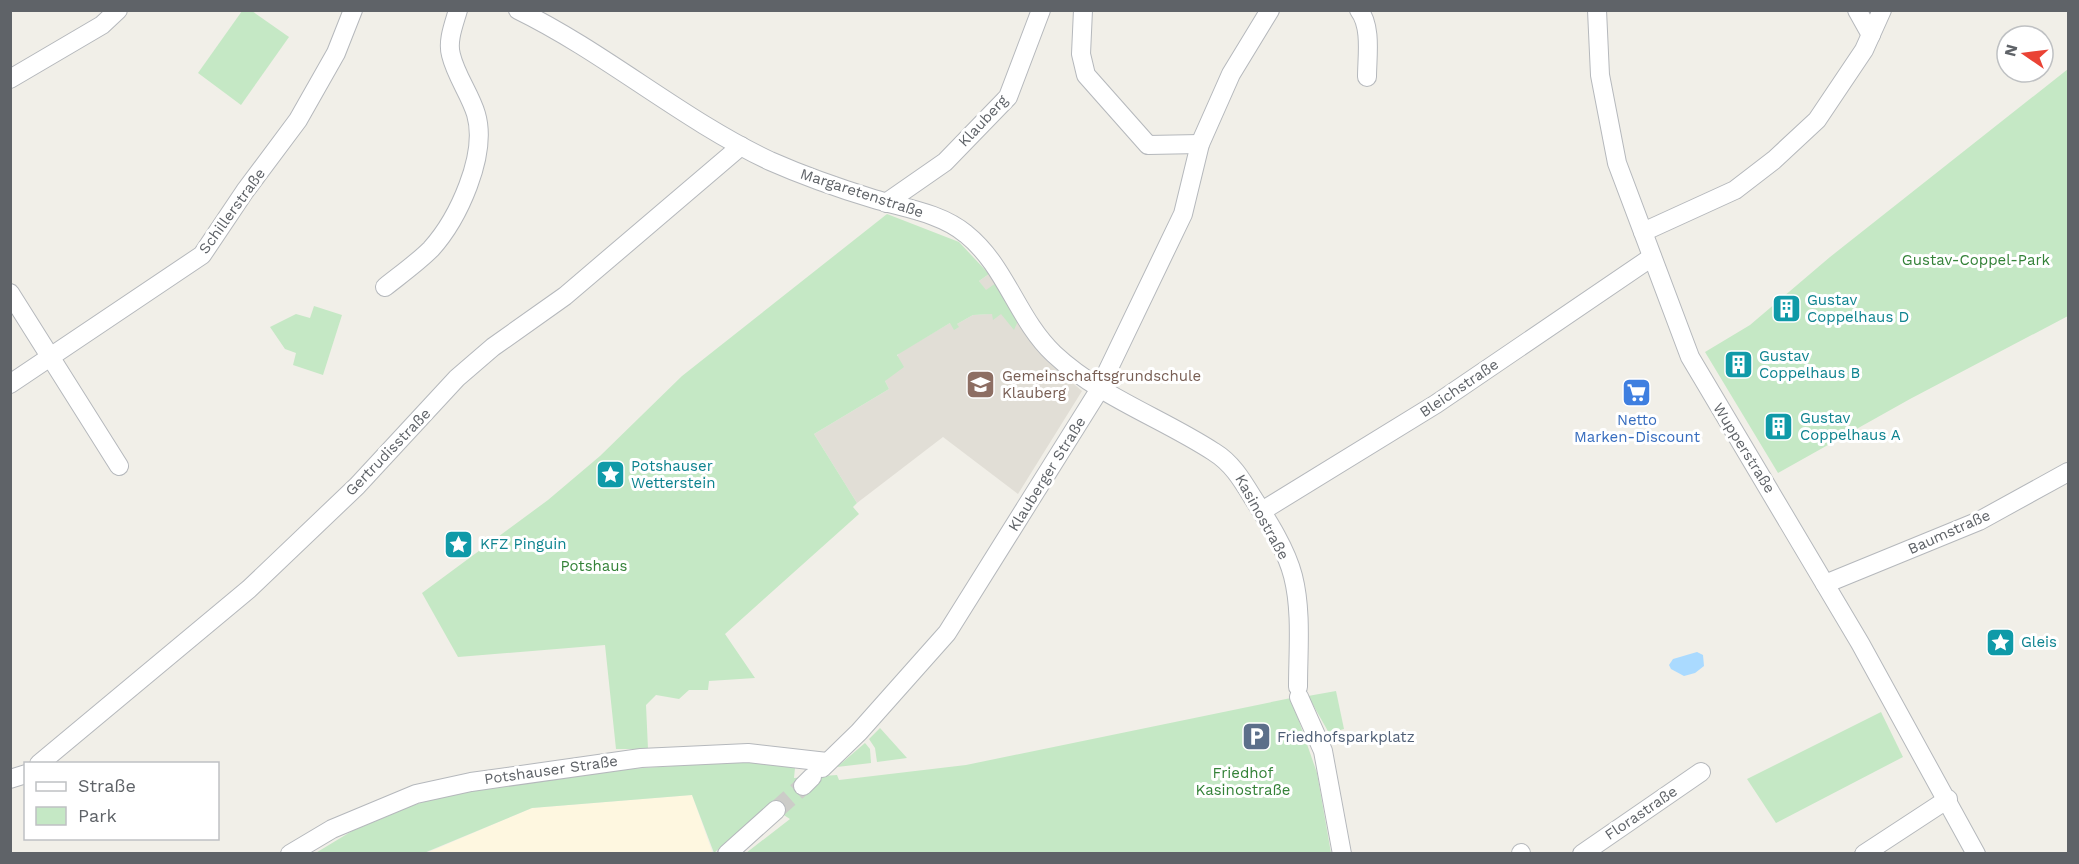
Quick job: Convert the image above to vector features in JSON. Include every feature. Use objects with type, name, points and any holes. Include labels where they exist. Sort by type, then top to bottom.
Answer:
[{"type":"street","points":[[10,79],[102,25],[118,10]]},
{"type":"street","name":"Schillerstraße","points":[[10,384],[202,255],[245,191],[298,120],[336,53],[353,10]]},
{"type":"street","points":[[385,287],[430,250],[441,237],[470,182],[479,143],[477,117],[450,54],[451,37],[458,10]]},
{"type":"street","name":"Margaretenstraße","points":[[518,10],[582,44],[741,146],[826,185],[942,219],[964,232],[982,248],[1010,289],[1032,329],[1047,346],[1100,388]]},
{"type":"street","name":"Klauberg","points":[[886,203],[945,162],[1008,97],[1041,10]]},
{"type":"street","points":[[1083,10],[1082,64],[1094,86],[1148,145],[1200,144]]},
{"type":"street","name":"Klauberger Straße","points":[[816,773],[859,732],[947,633],[1100,388],[1183,214],[1200,144],[1231,74],[1270,10]]},
{"type":"street","points":[[1359,10],[1363,16],[1366,34],[1367,77]]},
{"type":"street","name":"Wupperstraße","points":[[1598,10],[1600,75],[1617,163],[1690,357],[1860,643],[1948,799],[1976,854]]},
{"type":"street","points":[[1857,10],[1871,35]]},
{"type":"street","points":[[1643,232],[1736,190],[1774,160],[1817,120],[1845,81],[1882,10]]},
{"type":"street","name":"Gertrudisstraße","points":[[41,762],[249,589],[357,486],[457,378],[493,347],[565,296],[741,146]]},
{"type":"street","name":"Bleichstraße","points":[[1262,511],[1428,410],[1652,257]]},
{"type":"street","points":[[10,293],[119,466]]},
{"type":"street","name":"Kasinostraße","points":[[1100,388],[1222,457],[1235,470],[1262,511],[1293,576],[1298,623],[1299,692],[1323,752],[1342,854]]},
{"type":"street","name":"Baumstraße","points":[[1825,584],[1979,521],[2068,472]]},
{"type":"street","name":"Potshauser Straße","points":[[290,854],[332,829],[416,794],[471,782],[641,758],[748,753],[816,773]]},
{"type":"street","name":"Florastraße","points":[[1582,854],[1701,772]]},
{"type":"street","points":[[1864,854],[1948,799]]},
{"type":"street","points":[[727,854],[776,810]]},
{"type":"shaded area","name":"Gemeinschaftsgrundschule Klauberg","points":[[989,274],[1046,360],[1082,391],[1018,494],[943,437],[857,503],[814,434],[889,389],[885,381],[899,353],[950,323],[957,324],[973,315],[990,314],[985,290],[979,281]]},
{"type":"shaded area","points":[[692,795],[713,854],[424,854],[532,808]]},
{"type":"green space","points":[[242,11],[252,11],[289,37],[241,105],[198,73]]},
{"type":"green space","name":"Gustav-Coppel-Park","points":[[2068,69],[2068,316],[1910,399],[1778,473],[1705,352],[1750,325],[1830,257],[2049,84],[2055,84],[2055,79]]},
{"type":"green space","name":"Potshaus","points":[[887,214],[959,242],[989,274],[979,281],[986,290],[996,283],[1018,321],[1014,330],[1001,314],[993,320],[992,314],[973,315],[957,324],[959,327],[954,330],[950,323],[897,355],[904,367],[885,381],[889,389],[814,434],[857,503],[853,507],[859,514],[725,634],[755,678],[709,681],[708,690],[689,690],[679,699],[656,695],[646,705],[648,749],[616,749],[605,645],[458,657],[422,593],[548,500],[600,456],[682,376]]},
{"type":"green space","points":[[314,306],[342,315],[323,375],[293,365],[296,353],[285,349],[270,327],[296,314],[310,318]]},
{"type":"green space","points":[[1336,691],[1344,729],[1329,733],[1308,696]]},
{"type":"green space","name":"Friedhof Kasinostraße","points":[[1291,698],[1317,773],[1331,853],[746,853],[790,819],[768,805],[714,853],[692,795],[532,808],[424,853],[314,854],[352,831],[414,805],[468,788],[598,771],[747,761],[795,768],[794,778],[837,775],[839,780],[966,765]]},
{"type":"green space","points":[[1881,712],[1903,757],[1776,823],[1747,779]]},
{"type":"green space","points":[[880,728],[907,758],[877,762],[875,748],[869,739]]},
{"type":"green space","points":[[865,743],[870,749],[871,763],[837,767]]},
{"type":"water","points":[[1697,652],[1703,655],[1704,666],[1695,673],[1684,676],[1671,669],[1669,665],[1673,659]]},
{"type":"tunnel","points":[[776,810],[803,786]]},
{"type":"place","name":"Gustav Coppelhaus D","points":[[1786,309]]},
{"type":"place","name":"Gustav Coppelhaus B","points":[[1738,365]]},
{"type":"place","name":"Gemeinschaftsgrundschule Klauberg","points":[[981,385]]},
{"type":"place","name":"Netto Marken-Discount","points":[[1637,393]]},
{"type":"place","name":"Gustav Coppelhaus A","points":[[1779,427]]},
{"type":"place","name":"Potshauser Wetterstein","points":[[610,475]]},
{"type":"place","name":"KFZ Pinguin","points":[[459,544]]},
{"type":"place","name":"Gleis","points":[[2000,642]]},
{"type":"place","name":"Friedhofsparkplatz","points":[[1256,737]]}]
